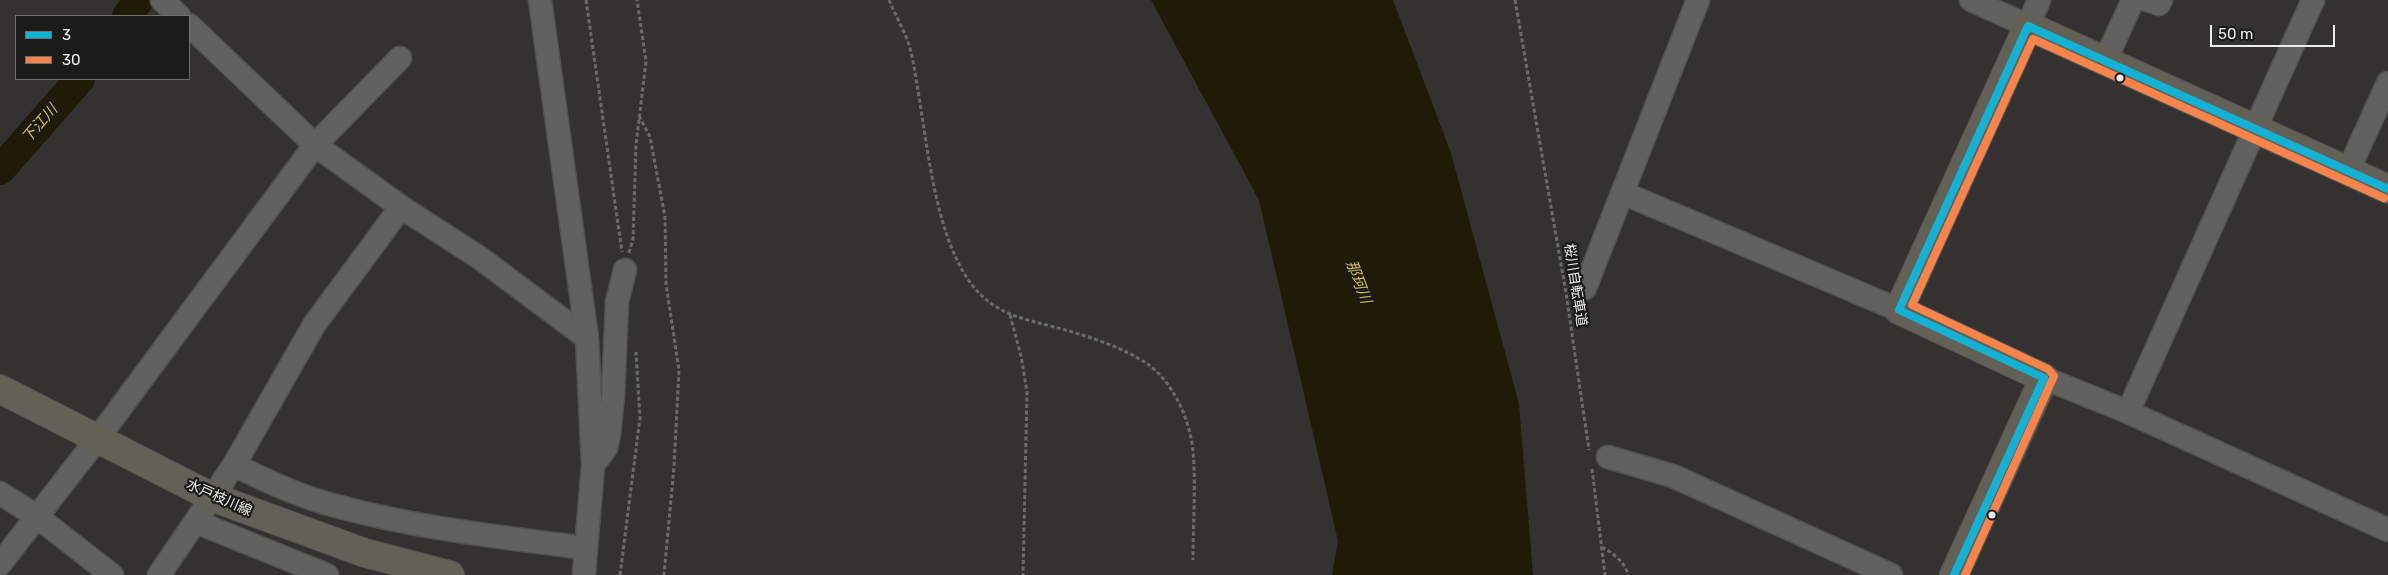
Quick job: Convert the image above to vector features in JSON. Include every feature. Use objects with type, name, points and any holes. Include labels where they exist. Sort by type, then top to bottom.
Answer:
[{"type":"main road","points":[[1954,575],[2044,378],[1899,310],[2028,26],[2388,189]]},
{"type":"main road","name":"水戸枝川線","points":[[0,389],[212,497],[364,553],[450,575]]},
{"type":"street","points":[[162,0],[178,15]]},
{"type":"street","points":[[540,0],[587,338],[593,465],[584,573]]},
{"type":"street","points":[[1584,288],[1698,0]]},
{"type":"street","points":[[1970,0],[2028,26],[2039,0]]},
{"type":"street","points":[[2105,61],[2133,0]]},
{"type":"street","points":[[2147,0],[2159,4],[2161,0]]},
{"type":"street","points":[[2128,412],[2313,0]]},
{"type":"street","points":[[190,26],[315,145],[401,207],[480,258],[587,338]]},
{"type":"street","points":[[0,564],[98,438],[315,145],[400,58]]},
{"type":"street","points":[[2348,171],[2388,83]]},
{"type":"street","points":[[1623,193],[1899,310]]},
{"type":"street","points":[[159,575],[234,465],[314,325],[401,207]]},
{"type":"street","points":[[593,465],[606,448],[609,435],[613,396],[617,302],[625,270]]},
{"type":"street","points":[[2044,378],[2128,412],[2388,530]]},
{"type":"street","points":[[1597,461],[1673,476],[1891,575]]},
{"type":"street","points":[[234,465],[267,482],[322,502],[436,529],[586,548]]},
{"type":"street","points":[[0,493],[36,516],[112,575]]},
{"type":"street","points":[[196,522],[327,575]]},
{"type":"path","points":[[625,270],[633,239],[636,144],[646,61],[637,0]]},
{"type":"path","points":[[889,0],[910,50],[944,228],[959,263],[972,285],[991,305],[1010,315],[1064,329],[1115,348],[1149,365],[1169,386],[1185,416],[1193,450],[1193,560]]},
{"type":"path","name":"桜川自転車道","points":[[1515,0],[1597,461],[1605,575]]},
{"type":"path","points":[[639,116],[650,137],[665,217],[666,284],[679,370],[674,467],[664,575]]},
{"type":"path","points":[[1010,315],[1021,356],[1027,392],[1023,575]]},
{"type":"path","points":[[1602,547],[1614,553],[1628,571],[1628,575]]},
{"type":"water","name":"那珂川","points":[[1151,0],[1393,0],[1451,153],[1519,404],[1533,575],[1332,575],[1338,541],[1259,200]]},
{"type":"waterway","name":"下江川","points":[[128,15],[139,0]]},
{"type":"waterway","name":"下江川","points":[[0,170],[79,80]]},
{"type":"transit line","name":"3","points":[[1954,575],[2044,378],[1899,310],[2028,26],[2388,189]]},
{"type":"transit line","name":"30","points":[[1965,575],[2054,376],[2048,369],[1912,305],[2033,39],[2384,198]]}]
